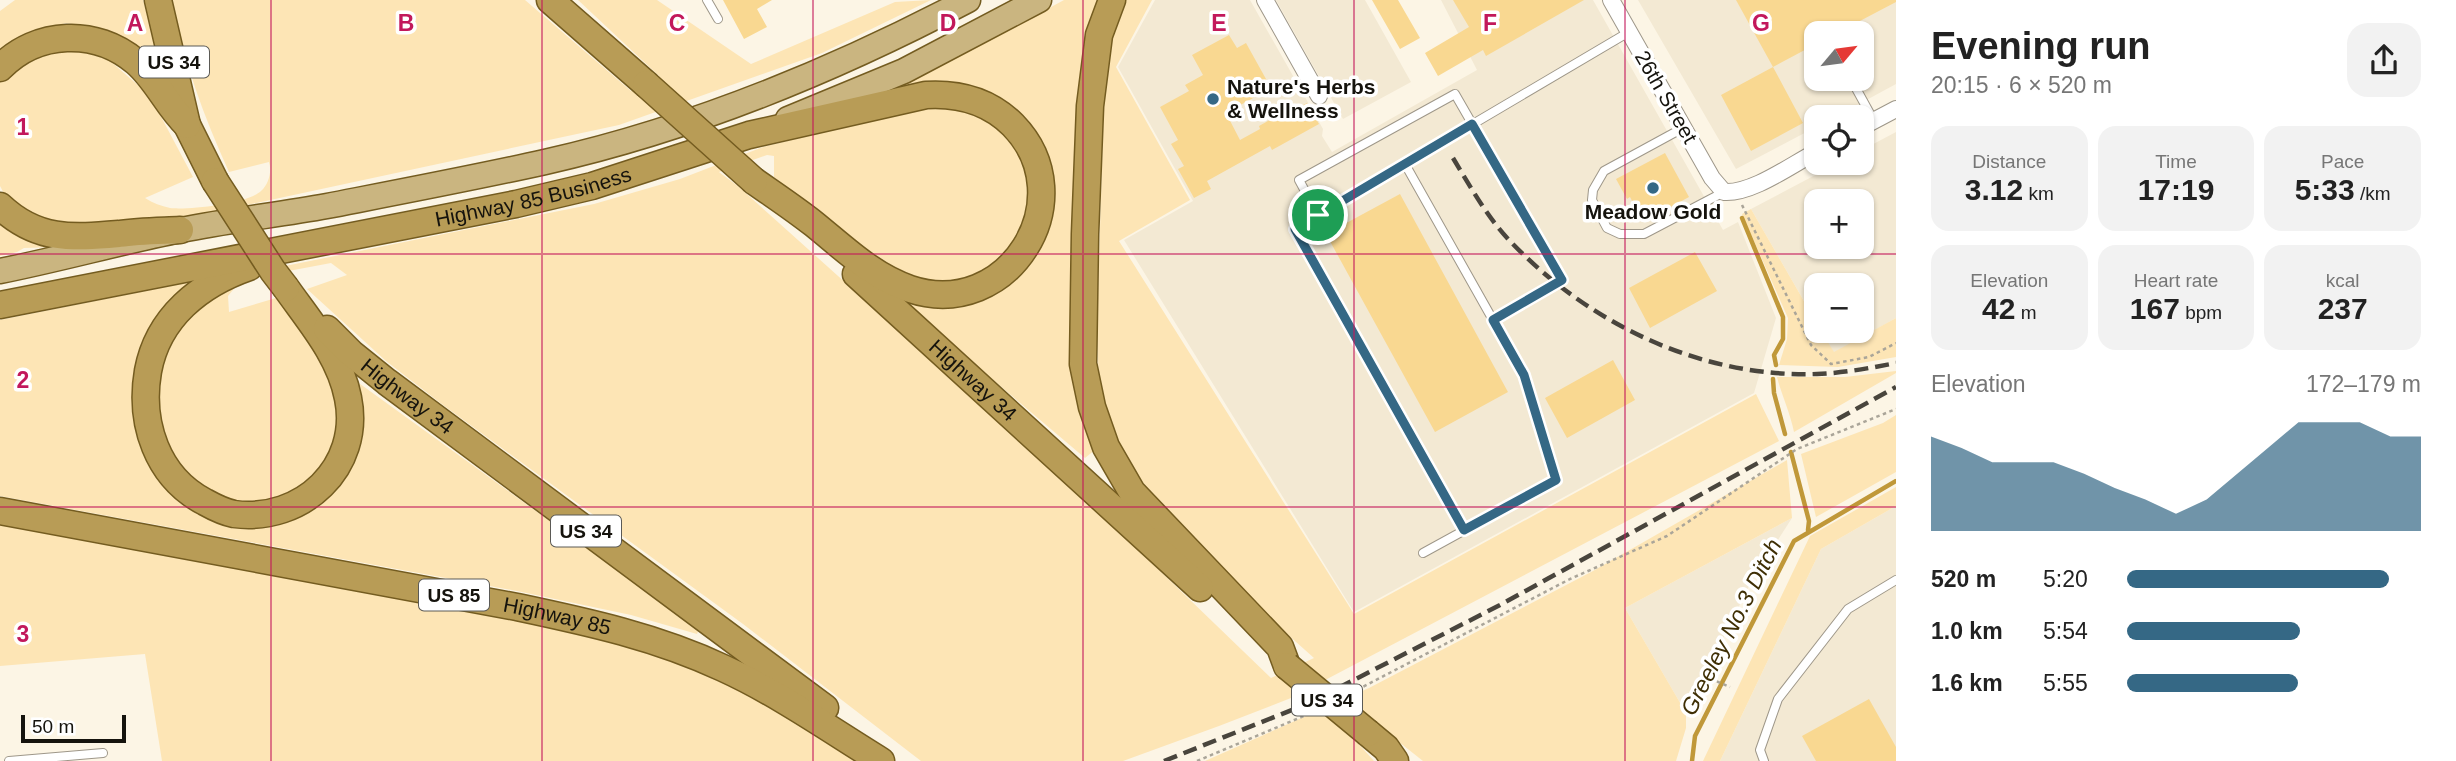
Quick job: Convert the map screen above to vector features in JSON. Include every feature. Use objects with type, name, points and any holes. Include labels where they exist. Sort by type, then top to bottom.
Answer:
[{"type":"highway","name":"Highway 34","points":[[158,0],[187,125],[215,181],[286,288],[351,353],[387,383],[896,761]]},
{"type":"highway","name":"Highway 34","points":[[550,0],[754,181],[1287,666],[1388,751]]},
{"type":"highway","points":[[1112,0],[1099,35],[1090,106],[1083,364],[1092,407],[1106,447],[1132,492],[1280,647],[1287,666]]},
{"type":"highway","points":[[0,68],[34,44],[63,37],[87,38],[111,46],[135,62],[153,80],[176,114],[187,125]]},
{"type":"highway","points":[[749,135],[889,102],[926,95],[954,95],[995,109],[1021,134],[1031,150],[1040,174],[1042,202],[1037,225],[1023,252],[998,277],[969,291],[934,293],[908,289],[872,271],[814,224],[754,181]]},
{"type":"highway","name":"Highway 85 Business","points":[[0,305],[516,204],[592,186],[749,135]]},
{"type":"highway","points":[[0,206],[36,231],[62,237],[180,230]]},
{"type":"highway","points":[[286,288],[330,349],[345,385],[350,422],[346,450],[317,491],[300,502],[275,512],[233,514],[193,496],[175,480],[163,464],[152,440],[147,415],[146,382],[150,358],[172,316],[191,298],[218,279],[248,267],[370,243],[422,221]]},
{"type":"highway","name":"Highway 85","points":[[0,511],[517,607],[656,640],[724,668],[784,701],[881,761]]},
{"type":"main road","name":"Highway 85 Business","points":[[180,230],[327,206],[545,162],[654,132],[772,91],[848,60],[968,0]]},
{"type":"main road","name":"Highway 85 Business","points":[[749,135],[904,71],[1040,0]]},
{"type":"main road","points":[[0,271],[180,230]]},
{"type":"street","points":[[1265,0],[1319,96]]},
{"type":"street","name":"26th Street","points":[[1611,0],[1712,178],[1729,192]]},
{"type":"street","points":[[1874,121],[1896,108]]},
{"type":"street","points":[[1729,192],[1804,158]]},
{"type":"lane","points":[[707,0],[718,19]]},
{"type":"lane","points":[[1464,530],[1295,229],[1629,32]]},
{"type":"lane","points":[[1318,215],[1299,180],[1455,94],[1562,280],[1493,320]]},
{"type":"lane","points":[[1683,128],[1604,171],[1593,190],[1592,200],[1606,228],[1620,234],[1644,234],[1729,192]]},
{"type":"lane","points":[[1405,164],[1524,375],[1556,480],[1423,553]]},
{"type":"lane","points":[[1764,761],[1760,750],[1778,698],[1848,608],[1896,580]]},
{"type":"lane","points":[[9,761],[103,753]]},
{"type":"path","points":[[1729,192],[1811,345],[1831,364],[1869,357],[1896,343]]},
{"type":"path","points":[[1349,694],[1570,579],[1667,536],[1797,449],[1896,409]]},
{"type":"path","points":[[1704,676],[1730,687]]},
{"type":"path","points":[[1197,761],[1314,711]]},
{"type":"shaded area","points":[[15,0],[143,0],[164,78],[128,40],[103,29],[66,23],[27,34],[0,54],[0,11]]},
{"type":"shaded area","points":[[172,0],[525,0],[631,91],[659,76],[578,0],[657,0],[751,64],[895,2],[931,0],[822,53],[619,125],[163,223],[65,228],[40,220],[7,199],[0,186],[0,81],[30,58],[75,49],[109,60],[140,87],[158,111],[193,177],[145,198],[170,208],[203,207],[254,196],[264,188],[269,177],[269,162],[229,172],[195,88]]},
{"type":"shaded area","points":[[1064,0],[1099,0],[1089,37],[1096,449],[1085,458],[906,306],[911,297],[933,304],[1038,245],[1027,124],[897,89],[896,86],[946,59],[949,62]]},
{"type":"shaded area","points":[[1121,0],[1152,0],[1116,67],[1190,200],[1119,241],[1354,614],[1756,394],[1779,441],[1291,698],[1123,761],[921,761],[743,624],[386,361],[307,289],[347,275],[331,263],[246,279],[228,296],[229,312],[276,298],[314,341],[343,406],[330,455],[316,473],[285,497],[257,502],[224,500],[186,479],[163,451],[153,371],[173,324],[245,274],[594,204],[680,179],[763,147],[941,103],[972,109],[997,124],[1017,143],[1033,191],[1018,241],[978,277],[954,287],[878,267],[774,177],[774,156],[767,155],[719,172],[1075,489],[1271,678],[1314,658],[1240,592],[1136,480],[1115,437],[1099,391],[1097,327],[1105,65]]},
{"type":"shaded area","points":[[1155,0],[1250,0],[1323,129],[1322,136],[1332,152],[1477,70],[1441,0],[1593,0],[1723,230],[1738,222],[1776,318],[1754,393],[1354,612],[1124,240],[1193,201],[1118,67]]},
{"type":"shaded area","points":[[1276,0],[1365,0],[1411,82],[1343,119]]},
{"type":"shaded area","points":[[1638,0],[1896,0],[1896,84],[1857,105],[1804,105],[1804,133],[1736,169]]},
{"type":"shaded area","points":[[1896,132],[1896,318],[1874,330],[1874,273],[1804,273],[1804,301],[1751,209],[1815,175],[1874,175],[1874,144]]},
{"type":"shaded area","points":[[1751,209],[1804,301],[1804,343],[1828,343],[1834,352],[1850,343],[1874,343],[1874,330],[1896,318],[1896,357],[1838,367],[1779,365],[1787,339],[1788,318],[1742,214]]},
{"type":"shaded area","points":[[0,214],[57,247],[24,248],[0,256]]},
{"type":"shaded area","points":[[200,280],[138,409],[198,508],[310,504],[356,381],[699,629],[697,634],[631,615],[517,591],[0,496],[0,320]]},
{"type":"shaded area","points":[[1828,343],[1852,343],[1834,353]]},
{"type":"shaded area","points":[[1896,371],[1794,432],[1777,377],[1845,377]]},
{"type":"shaded area","points":[[1896,415],[1896,472],[1816,517],[1801,454],[1883,423]]},
{"type":"shaded area","points":[[1787,460],[1792,518],[1625,608],[1686,713],[1686,728],[1676,761],[1423,761],[1380,727],[1355,740],[1374,761],[1205,761],[1369,688],[1593,571]]},
{"type":"shaded area","points":[[1896,487],[1896,506],[1821,549],[1720,761],[1703,761],[1810,536]]},
{"type":"shaded area","points":[[1896,506],[1896,761],[1720,761],[1821,549]]},
{"type":"shaded area","points":[[1792,518],[1751,582],[1686,713],[1625,608]]},
{"type":"shaded area","points":[[0,522],[390,593],[608,640],[705,670],[866,761],[162,761],[145,654],[0,666]]},
{"type":"building","points":[[723,0],[772,0],[757,9],[767,27],[744,39]]},
{"type":"building","points":[[1372,0],[1398,0],[1420,38],[1400,49]]},
{"type":"building","points":[[1453,0],[1584,0],[1486,56],[1483,50],[1438,76],[1425,53],[1469,27]]},
{"type":"building","points":[[1736,0],[1896,0],[1860,21],[1804,21],[1804,50],[1773,67]]},
{"type":"building","name":"Nature's Herbs & Wellness","points":[[1229,35],[1237,48],[1246,43],[1271,88],[1226,113],[1240,140],[1293,107],[1294,110],[1307,103],[1319,124],[1272,150],[1270,146],[1207,181],[1211,189],[1194,198],[1178,169],[1184,166],[1171,144],[1178,140],[1160,107],[1189,91],[1185,85],[1203,75],[1192,55]]},
{"type":"building","points":[[1773,67],[1803,123],[1751,151],[1721,95]]},
{"type":"building","name":"Meadow Gold","points":[[1665,153],[1689,197],[1643,222],[1630,197],[1627,199],[1616,179]]},
{"type":"building","points":[[1400,194],[1508,392],[1435,432],[1326,234]]},
{"type":"building","points":[[1695,252],[1717,291],[1650,328],[1629,288]]},
{"type":"building","points":[[1613,360],[1635,400],[1567,438],[1545,398]]},
{"type":"building","points":[[1869,699],[1896,747],[1896,761],[1816,761],[1802,736]]},
{"type":"waterway","points":[[1742,218],[1783,317],[1783,339],[1774,355],[1776,365]]},
{"type":"waterway","points":[[1773,379],[1785,434]]},
{"type":"waterway","points":[[1791,452],[1809,521],[1808,530]]},
{"type":"waterway","name":"Greeley No.3 Ditch","points":[[1692,761],[1695,736],[1794,541],[1896,481]]},
{"type":"railway","points":[[1453,158],[1494,222],[1541,271],[1611,321],[1650,340],[1690,356],[1731,367],[1774,373],[1817,374],[1896,363]]},
{"type":"railway","points":[[1164,761],[1307,704],[1500,605],[1896,387]]},
{"type":"place","name":"Nature's Herbs & Wellness","points":[[1213,99]]},
{"type":"place","name":"Meadow Gold","points":[[1653,188]]},
{"type":"route","points":[[1472,124],[1562,280],[1493,320],[1524,375],[1556,480],[1464,530],[1295,229],[1318,215],[1472,124]]}]
